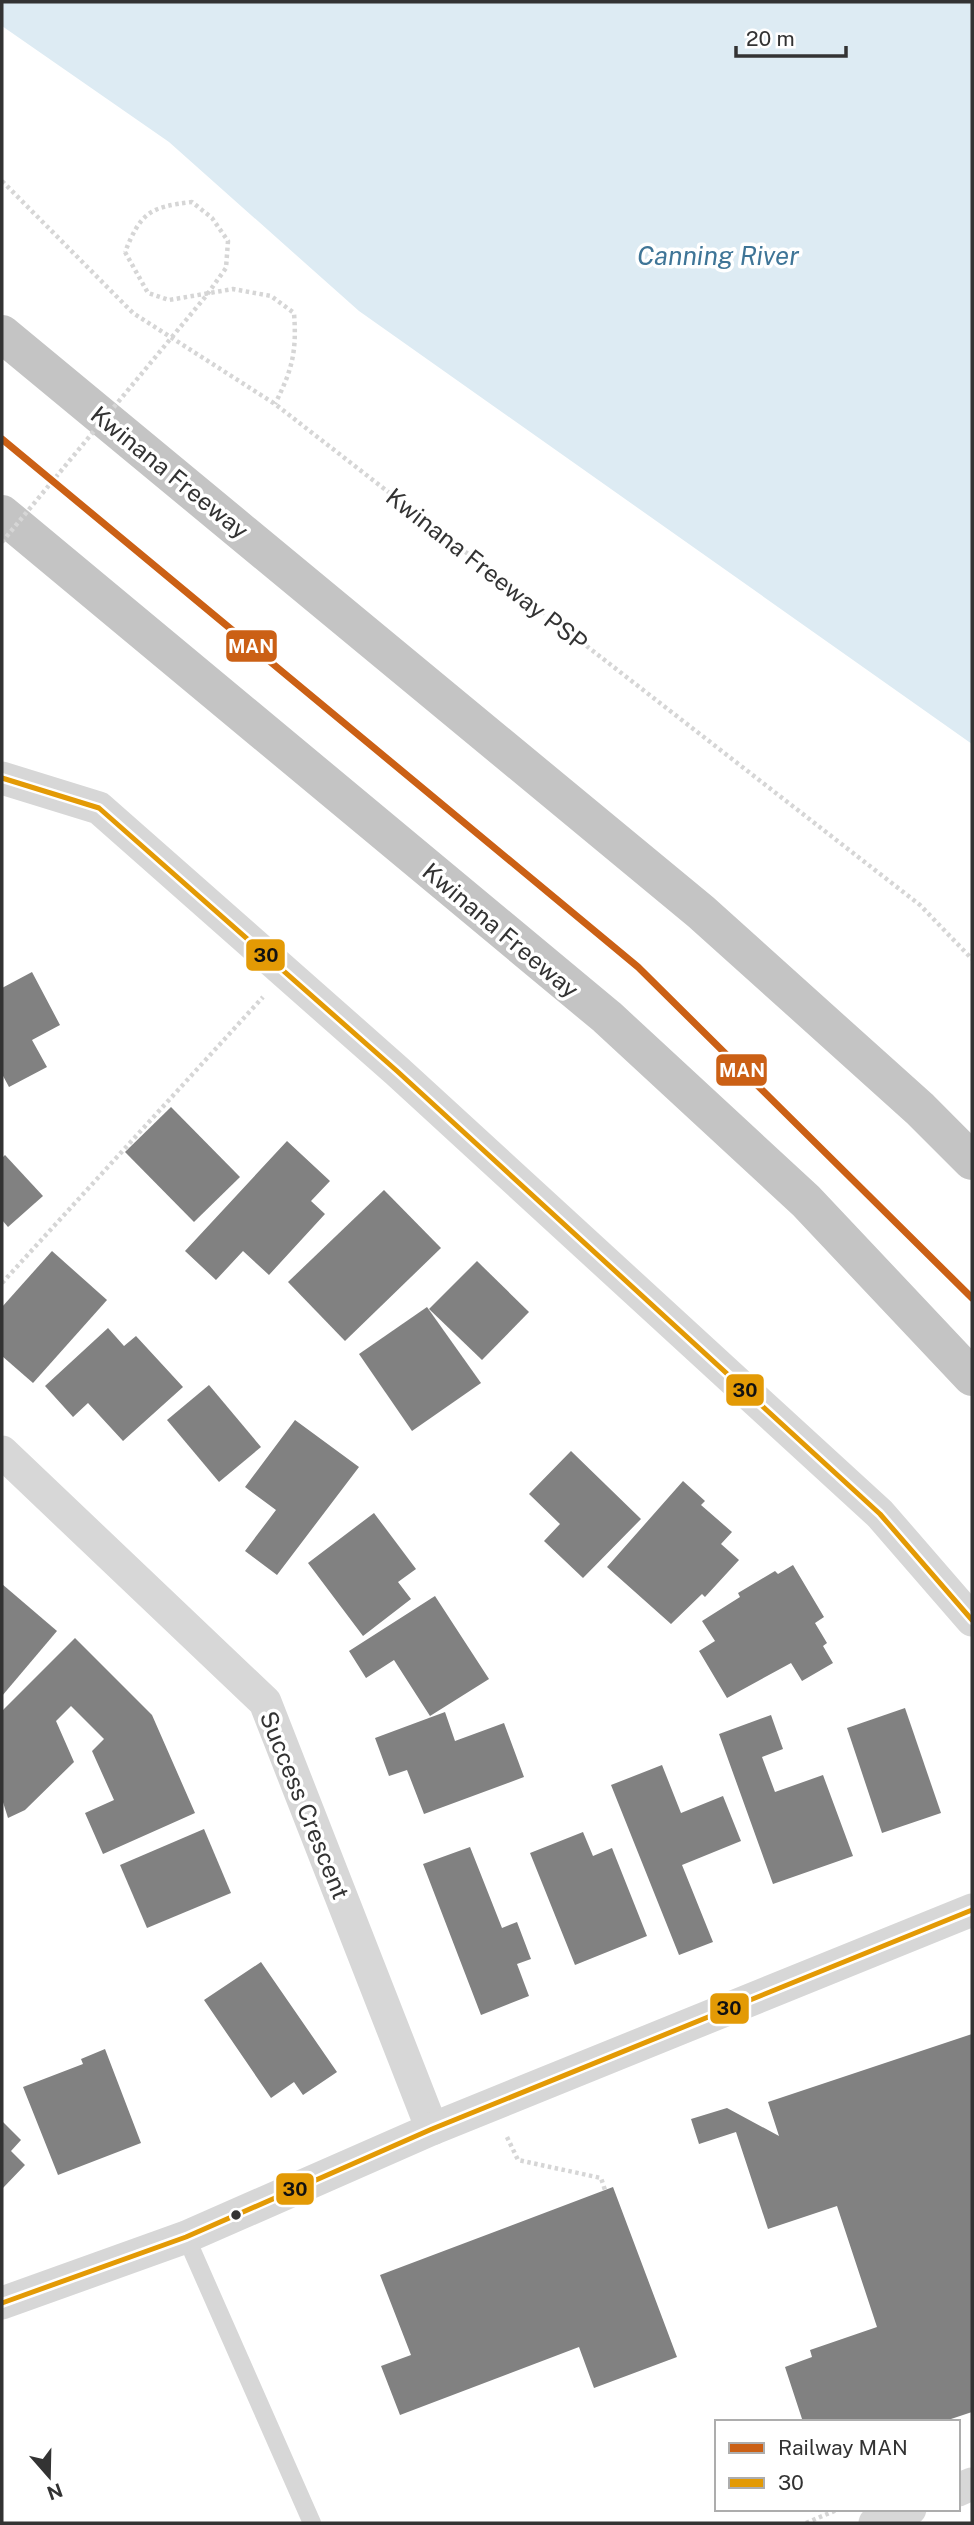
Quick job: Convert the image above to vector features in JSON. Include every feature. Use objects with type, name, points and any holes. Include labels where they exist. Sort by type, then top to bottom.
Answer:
[{"type":"highway","name":"Kwinana Freeway","points":[[2,334],[701,912],[920,1109],[972,1161]]},
{"type":"highway","name":"Kwinana Freeway","points":[[2,514],[607,1017],[806,1201],[972,1377]]},
{"type":"street","points":[[2,778],[99,808],[397,1071],[880,1514],[972,1620]]},
{"type":"street","name":"Success Crescent","points":[[2,1452],[265,1702],[432,2129]]},
{"type":"street","points":[[2,2303],[186,2237],[432,2129],[972,1910]]},
{"type":"street","points":[[875,2523],[904,2511]]},
{"type":"lane","points":[[186,2237],[312,2523]]},
{"type":"path","name":"Kwinana Freeway PSP","points":[[2,181],[133,313],[275,404],[920,905],[972,959]]},
{"type":"path","points":[[2,542],[206,296],[226,268],[228,241],[212,218],[192,202],[162,205],[136,223],[125,251],[148,293],[169,300],[233,289],[271,296],[294,313],[297,342],[291,373],[275,404]]},
{"type":"path","points":[[2,1283],[253,1008]]},
{"type":"path","points":[[493,2104],[518,2160],[601,2178],[605,2190]]},
{"type":"path","points":[[806,2523],[834,2511]]},
{"type":"water","name":"Canning River","points":[[2,2],[972,2],[972,744],[359,311],[169,142],[2,26]]},
{"type":"building","points":[[32,972],[60,1025],[32,1040],[47,1067],[9,1087],[2,1074],[2,988]]},
{"type":"building","points":[[171,1107],[240,1177],[194,1222],[125,1152]]},
{"type":"building","points":[[287,1141],[330,1181],[311,1201],[325,1214],[269,1275],[243,1251],[216,1280],[185,1251]]},
{"type":"building","points":[[5,1155],[43,1196],[8,1227],[2,1220],[2,1158]]},
{"type":"building","points":[[384,1190],[441,1248],[345,1341],[288,1282]]},
{"type":"building","points":[[52,1251],[107,1300],[33,1383],[2,1356],[2,1307]]},
{"type":"building","points":[[477,1261],[529,1312],[482,1360],[429,1309]]},
{"type":"building","points":[[427,1307],[481,1383],[412,1431],[359,1354]]},
{"type":"building","points":[[108,1328],[124,1346],[136,1336],[183,1387],[123,1441],[88,1403],[73,1417],[45,1386]]},
{"type":"building","points":[[209,1385],[261,1447],[219,1482],[167,1420]]},
{"type":"building","points":[[295,1420],[359,1467],[277,1575],[245,1551],[276,1510],[245,1487]]},
{"type":"building","points":[[571,1451],[641,1519],[583,1578],[544,1541],[560,1524],[529,1494]]},
{"type":"building","points":[[683,1481],[705,1501],[701,1505],[732,1532],[721,1544],[739,1560],[705,1597],[702,1594],[671,1624],[607,1567]]},
{"type":"building","points":[[374,1513],[416,1569],[398,1582],[411,1599],[363,1636],[308,1563]]},
{"type":"building","points":[[793,1565],[824,1617],[815,1623],[827,1643],[823,1646],[833,1663],[802,1681],[791,1663],[727,1698],[699,1651],[715,1641],[702,1621],[740,1597],[738,1593],[775,1571],[778,1574]]},
{"type":"building","points":[[2,1584],[57,1631],[2,1696]]},
{"type":"building","points":[[435,1596],[489,1679],[430,1716],[394,1660],[366,1678],[349,1651]]},
{"type":"building","points":[[75,1638],[152,1715],[195,1813],[103,1854],[85,1813],[114,1800],[92,1751],[104,1739],[71,1706],[56,1721],[74,1762],[25,1810],[8,1818],[2,1799],[2,1711]]},
{"type":"building","points":[[905,1708],[941,1813],[882,1833],[847,1728]]},
{"type":"building","points":[[445,1712],[455,1741],[504,1723],[524,1777],[424,1814],[407,1770],[389,1776],[375,1738]]},
{"type":"building","points":[[771,1715],[783,1749],[762,1757],[775,1792],[823,1775],[853,1856],[773,1884],[719,1734]]},
{"type":"building","points":[[662,1765],[681,1813],[723,1796],[741,1841],[682,1865],[713,1942],[679,1955],[611,1785]]},
{"type":"building","points":[[204,1829],[231,1893],[147,1928],[120,1865]]},
{"type":"building","points":[[583,1832],[593,1856],[612,1848],[647,1936],[575,1965],[530,1853]]},
{"type":"building","points":[[470,1847],[502,1928],[517,1922],[531,1959],[517,1964],[529,1996],[481,2015],[423,1864]]},
{"type":"building","points":[[261,1962],[337,2072],[303,2095],[294,2082],[271,2098],[204,2000]]},
{"type":"building","points":[[972,2034],[972,2412],[948,2420],[802,2420],[785,2367],[812,2357],[810,2350],[877,2327],[837,2206],[768,2229],[736,2132],[699,2144],[691,2119],[727,2108],[779,2136],[768,2102]]},
{"type":"building","points":[[105,2049],[141,2143],[58,2175],[23,2087],[83,2064],[81,2059]]},
{"type":"building","points":[[2,2121],[21,2140],[11,2151],[25,2165],[2,2189]]},
{"type":"building","points":[[613,2187],[677,2357],[594,2388],[579,2347],[400,2415],[381,2366],[411,2355],[380,2275]]},
{"type":"rail line","name":"MAN","points":[[2,439],[638,967],[972,1298]]},
{"type":"transit line","name":"30","points":[[2,778],[99,808],[397,1071],[880,1514],[972,1620]]},
{"type":"transit line","name":"30","points":[[2,2303],[186,2237],[432,2129],[972,1910]]}]
